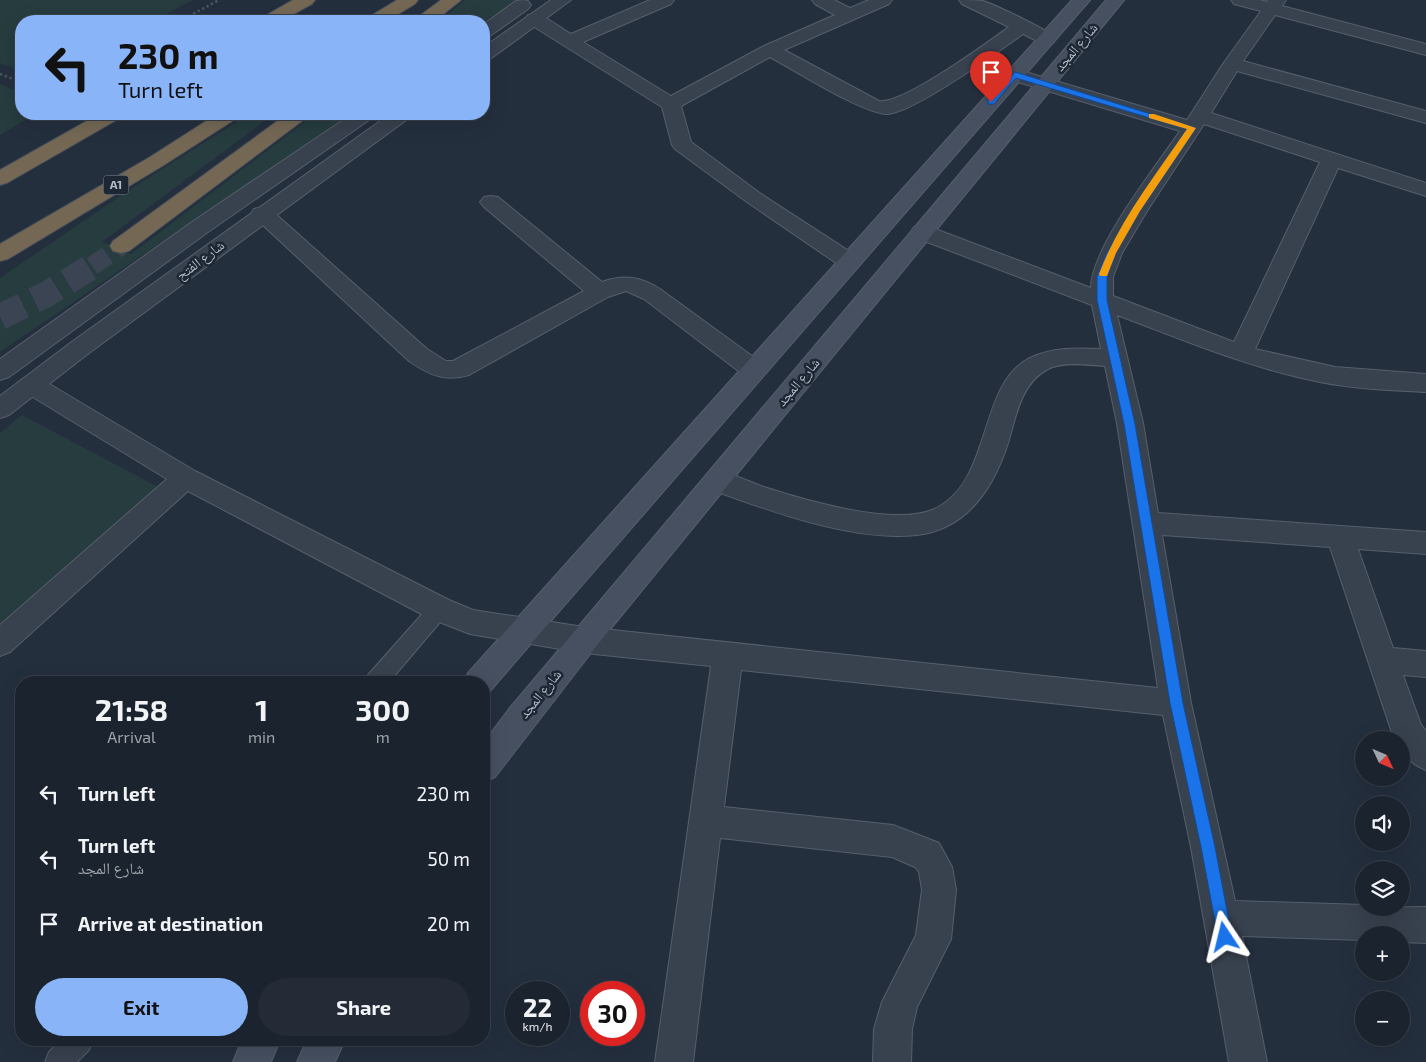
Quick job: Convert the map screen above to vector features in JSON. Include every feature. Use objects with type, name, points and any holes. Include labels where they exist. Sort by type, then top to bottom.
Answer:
[{"type":"highway","points":[[280,15],[306,0]]},
{"type":"highway","points":[[385,15],[409,0]]},
{"type":"highway","points":[[432,15],[452,0]]},
{"type":"highway","points":[[0,179],[103,120]]},
{"type":"highway","name":"A1","points":[[0,254],[220,120]]},
{"type":"highway","points":[[121,246],[291,120]]},
{"type":"main road","name":"شارع المجد","points":[[484,676],[1081,0]]},
{"type":"main road","name":"شارع المجد","points":[[490,759],[584,640],[1115,0]]},
{"type":"main road","points":[[252,1062],[259,1046]]},
{"type":"main road","points":[[316,1062],[323,1046]]},
{"type":"street","points":[[490,28],[530,0]]},
{"type":"street","points":[[490,51],[562,0]]},
{"type":"street","points":[[570,41],[665,0]]},
{"type":"street","points":[[821,0],[850,15]]},
{"type":"street","points":[[671,104],[770,50],[883,0]]},
{"type":"street","points":[[968,0],[1046,39]]},
{"type":"street","points":[[1240,0],[1274,4],[1426,50]]},
{"type":"street","points":[[1248,1062],[1208,847],[1176,703],[1130,424],[1102,300],[1102,277],[1111,253],[1136,211],[1196,122],[1232,64],[1274,4]]},
{"type":"street","points":[[534,19],[671,104],[682,145],[698,158],[850,262]]},
{"type":"street","points":[[770,50],[866,101],[887,108],[895,107],[907,101],[974,60],[1023,26]]},
{"type":"street","points":[[1232,64],[1426,117]]},
{"type":"street","points":[[1015,75],[1332,159],[1426,190]]},
{"type":"street","name":"شارع الفتح","points":[[0,371],[200,226],[356,120]]},
{"type":"street","name":"شارع الفتح","points":[[0,409],[80,347],[394,120]]},
{"type":"street","points":[[1241,353],[1332,159]]},
{"type":"street","points":[[491,202],[600,292]]},
{"type":"street","points":[[262,214],[418,355],[436,368],[448,372],[473,363],[616,284],[628,283],[639,286],[754,370]]},
{"type":"street","points":[[922,232],[1241,353],[1305,371],[1350,378],[1426,383]]},
{"type":"street","points":[[716,481],[773,501],[835,517],[884,524],[916,525],[940,518],[957,507],[975,488],[991,458],[1014,390],[1026,374],[1039,364],[1055,358],[1115,358]]},
{"type":"street","points":[[32,385],[186,478],[440,609],[470,622],[584,640],[1176,703]]},
{"type":"street","points":[[0,642],[186,478]]},
{"type":"street","points":[[1146,523],[1426,543]]},
{"type":"street","points":[[1340,537],[1408,733],[1426,755]]},
{"type":"street","points":[[674,1062],[728,654]]},
{"type":"street","points":[[1382,660],[1426,664]]},
{"type":"street","points":[[706,821],[892,841],[927,855],[935,867],[940,890],[933,939],[900,1002],[893,1029],[892,1062]]},
{"type":"street","points":[[1221,918],[1426,925]]},
{"type":"lane","points":[[381,676],[440,609]]},
{"type":"lane","points":[[59,1062],[74,1046]]},
{"type":"path","points":[[191,15],[219,0]]},
{"type":"path","points":[[0,74],[15,80]]},
{"type":"green space","points":[[0,0],[193,0],[165,15],[15,15],[15,69],[0,63]]},
{"type":"green space","points":[[465,0],[516,0],[490,18],[490,15],[446,15]]},
{"type":"green space","points":[[0,84],[15,90],[15,120],[26,120],[0,135]]},
{"type":"green space","points":[[240,120],[266,120],[102,242],[131,254],[307,120],[341,120],[0,352],[0,278],[129,190]]},
{"type":"green space","points":[[22,415],[160,488],[0,624],[0,433]]},
{"type":"tunnel","points":[[92,266],[121,246]]},
{"type":"tunnel","points":[[0,317],[47,294],[94,265]]},
{"type":"slow traffic","points":[[1103,274],[1111,253],[1136,211],[1192,128],[1152,116]]},
{"type":"route","points":[[991,102],[1015,75],[1192,128],[1136,211],[1111,253],[1102,277],[1102,300],[1130,424],[1176,703],[1208,847],[1225,937]]}]
